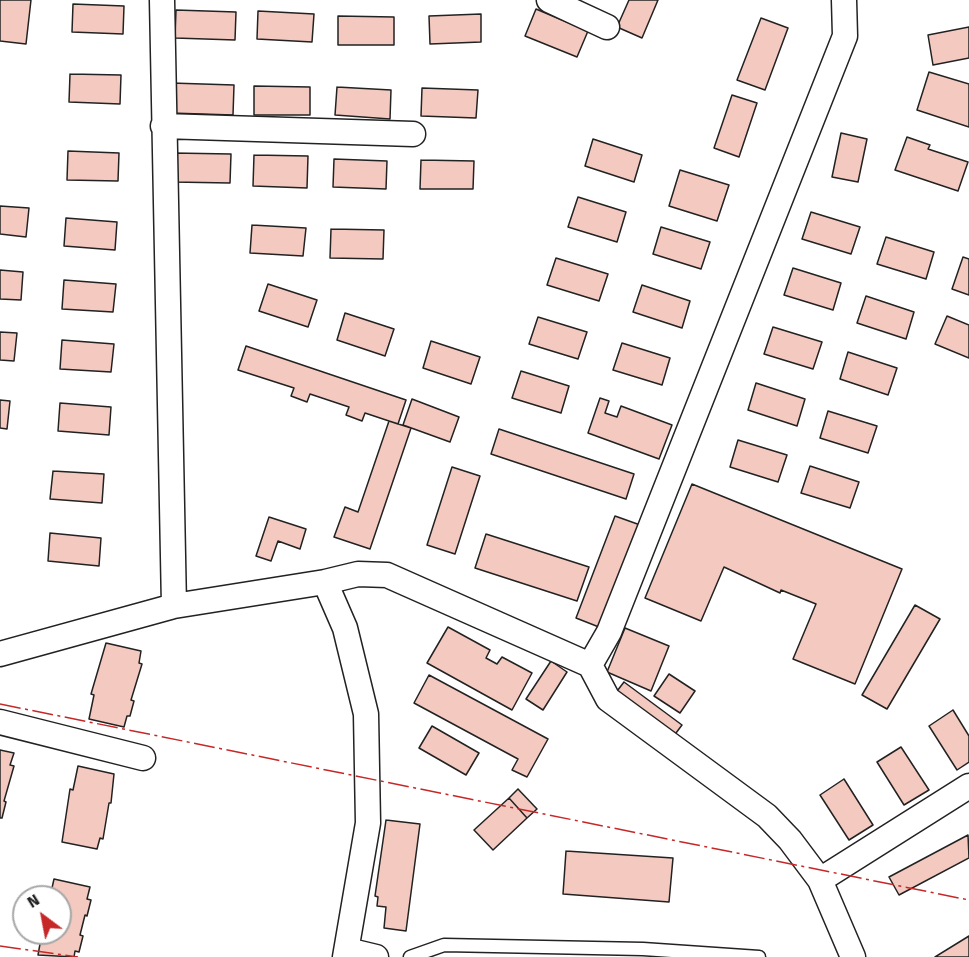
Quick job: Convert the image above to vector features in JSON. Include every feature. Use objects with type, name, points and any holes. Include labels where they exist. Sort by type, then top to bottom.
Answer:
[{"type":"street","points":[[162,0],[174,606]]},
{"type":"street","points":[[590,665],[609,632],[845,36],[844,0]]},
{"type":"street","points":[[552,1],[607,27]]},
{"type":"street","points":[[163,126],[413,134]]},
{"type":"street","points":[[0,654],[174,606],[325,582],[358,574],[387,575],[590,665],[608,699],[767,816],[790,840],[820,880],[853,957]]},
{"type":"street","points":[[325,582],[345,628],[366,714],[368,823],[346,954],[376,957]]},
{"type":"street","points":[[0,722],[143,758]]},
{"type":"street","points":[[820,880],[969,786]]},
{"type":"lane","points":[[410,957],[444,945],[643,949],[759,957]]},
{"type":"building","points":[[0,0],[31,0],[26,44],[0,41]]},
{"type":"building","points":[[629,0],[658,0],[642,38],[617,27]]},
{"type":"building","points":[[73,4],[124,6],[123,34],[72,32]]},
{"type":"building","points":[[536,9],[588,31],[577,57],[525,36]]},
{"type":"building","points":[[176,10],[236,12],[235,40],[175,38]]},
{"type":"building","points":[[258,11],[314,14],[312,42],[257,39]]},
{"type":"building","points":[[481,14],[481,42],[430,44],[429,16]]},
{"type":"building","points":[[338,16],[394,17],[394,45],[338,45]]},
{"type":"building","points":[[761,18],[788,28],[765,90],[737,80]]},
{"type":"building","points":[[969,27],[969,58],[933,65],[928,35]]},
{"type":"building","points":[[929,72],[969,84],[969,127],[917,110]]},
{"type":"building","points":[[70,74],[121,75],[120,104],[69,102]]},
{"type":"building","points":[[171,83],[234,85],[233,115],[170,113]]},
{"type":"building","points":[[254,86],[310,87],[310,115],[254,115]]},
{"type":"building","points":[[337,87],[391,90],[390,119],[335,115]]},
{"type":"building","points":[[422,88],[478,90],[476,118],[421,116]]},
{"type":"building","points":[[732,95],[757,103],[739,157],[714,148]]},
{"type":"building","points":[[841,133],[867,139],[858,182],[832,177]]},
{"type":"building","points":[[907,137],[930,145],[928,149],[968,162],[958,191],[895,170]]},
{"type":"building","points":[[593,139],[642,155],[634,182],[585,166]]},
{"type":"building","points":[[68,151],[119,153],[118,181],[67,180]]},
{"type":"building","points":[[173,153],[231,154],[230,183],[173,182]]},
{"type":"building","points":[[254,155],[308,156],[307,188],[253,186]]},
{"type":"building","points":[[334,159],[387,161],[386,189],[333,187]]},
{"type":"building","points":[[421,160],[474,161],[473,189],[420,189]]},
{"type":"building","points":[[680,170],[729,185],[717,221],[669,206]]},
{"type":"building","points":[[578,197],[626,212],[617,242],[568,227]]},
{"type":"building","points":[[0,206],[29,208],[26,237],[0,234]]},
{"type":"building","points":[[811,212],[860,227],[851,254],[802,239]]},
{"type":"building","points":[[66,218],[117,222],[115,250],[64,246]]},
{"type":"building","points":[[252,225],[306,228],[303,256],[250,253]]},
{"type":"building","points":[[661,227],[710,242],[701,269],[653,254]]},
{"type":"building","points":[[331,229],[384,230],[383,259],[330,258]]},
{"type":"building","points":[[886,237],[934,252],[926,279],[877,264]]},
{"type":"building","points":[[963,257],[969,259],[969,295],[952,289]]},
{"type":"building","points":[[556,258],[608,274],[599,301],[547,285]]},
{"type":"building","points":[[793,268],[841,283],[833,310],[784,295]]},
{"type":"building","points":[[0,270],[23,272],[21,300],[0,299]]},
{"type":"building","points":[[64,280],[116,284],[113,312],[62,309]]},
{"type":"building","points":[[268,284],[317,300],[308,327],[259,311]]},
{"type":"building","points":[[642,285],[690,301],[682,328],[633,312]]},
{"type":"building","points":[[866,296],[914,312],[906,339],[857,323]]},
{"type":"building","points":[[345,313],[394,329],[385,356],[337,340]]},
{"type":"building","points":[[947,316],[969,325],[969,358],[935,344]]},
{"type":"building","points":[[538,317],[587,332],[578,359],[529,344]]},
{"type":"building","points":[[773,327],[822,342],[813,369],[764,354]]},
{"type":"building","points":[[0,332],[17,333],[14,361],[0,360]]},
{"type":"building","points":[[62,340],[114,344],[111,372],[60,369]]},
{"type":"building","points":[[431,341],[480,357],[471,384],[423,368]]},
{"type":"building","points":[[622,343],[670,358],[662,385],[613,370]]},
{"type":"building","points":[[246,346],[406,400],[398,424],[365,413],[362,421],[346,415],[349,407],[310,394],[307,402],[291,396],[294,388],[238,370]]},
{"type":"building","points":[[848,352],[897,368],[888,395],[840,379]]},
{"type":"building","points":[[521,371],[569,386],[561,413],[512,398]]},
{"type":"building","points":[[756,383],[805,399],[797,426],[748,410]]},
{"type":"building","points":[[600,398],[609,401],[605,413],[617,417],[621,406],[672,425],[659,459],[588,433]]},
{"type":"building","points":[[412,399],[459,417],[450,442],[403,425]]},
{"type":"building","points":[[0,400],[10,401],[7,429],[0,428]]},
{"type":"building","points":[[60,403],[111,407],[109,435],[58,431]]},
{"type":"building","points":[[828,411],[877,426],[868,453],[820,438]]},
{"type":"building","points":[[389,421],[411,428],[370,549],[334,537],[345,507],[358,512]]},
{"type":"building","points":[[499,429],[634,474],[626,499],[491,454]]},
{"type":"building","points":[[738,440],[787,455],[778,482],[730,467]]},
{"type":"building","points":[[810,466],[859,482],[850,508],[801,493]]},
{"type":"building","points":[[452,467],[480,476],[455,554],[427,545]]},
{"type":"building","points":[[53,471],[104,474],[102,503],[50,499]]},
{"type":"building","points":[[692,484],[902,569],[855,684],[793,659],[816,604],[781,590],[780,593],[724,567],[701,621],[645,598]]},
{"type":"building","points":[[615,516],[643,526],[604,629],[576,618]]},
{"type":"building","points":[[269,517],[306,529],[300,549],[278,541],[271,561],[256,556]]},
{"type":"building","points":[[50,533],[101,538],[99,566],[48,561]]},
{"type":"building","points":[[486,534],[589,567],[577,601],[475,568]]},
{"type":"building","points":[[915,605],[940,619],[887,709],[862,695]]},
{"type":"building","points":[[448,627],[490,650],[486,658],[497,664],[502,657],[532,673],[512,710],[427,663]]},
{"type":"building","points":[[625,628],[669,646],[651,691],[607,672]]},
{"type":"building","points":[[106,643],[141,651],[139,663],[142,664],[131,700],[134,701],[124,727],[89,719],[94,695],[91,694]]},
{"type":"building","points":[[551,661],[567,672],[543,710],[526,699]]},
{"type":"building","points":[[669,674],[695,691],[680,713],[654,696]]},
{"type":"building","points":[[429,675],[548,739],[527,777],[512,770],[518,759],[414,703]]},
{"type":"building","points":[[624,682],[682,725],[673,737],[614,695]]},
{"type":"building","points":[[953,710],[969,736],[969,762],[957,770],[929,726]]},
{"type":"building","points":[[432,726],[479,753],[466,775],[419,748]]},
{"type":"building","points":[[901,747],[929,790],[904,805],[877,762]]},
{"type":"building","points":[[0,750],[14,753],[10,765],[14,766],[4,801],[6,802],[2,818],[0,818]]},
{"type":"building","points":[[78,766],[114,774],[111,803],[109,803],[103,839],[100,838],[97,849],[62,842],[70,789],[73,790]]},
{"type":"building","points":[[844,779],[873,825],[849,840],[820,795]]},
{"type":"building","points":[[518,789],[537,809],[527,818],[509,798]]},
{"type":"building","points":[[509,798],[527,818],[493,850],[474,830]]},
{"type":"building","points":[[386,820],[420,824],[406,931],[384,928],[386,907],[377,906],[378,897],[375,896]]},
{"type":"building","points":[[968,835],[969,858],[899,895],[889,877]]},
{"type":"building","points":[[566,851],[673,858],[669,902],[563,894]]},
{"type":"building","points":[[54,879],[90,887],[87,899],[91,900],[80,935],[83,936],[79,952],[75,951],[74,957],[38,955],[40,945],[72,945],[72,885],[53,885]]},
{"type":"building","points":[[969,936],[969,957],[935,957]]},
{"type":"power","points":[[0,704],[969,900]]},
{"type":"power","points":[[0,946],[78,957]]}]
